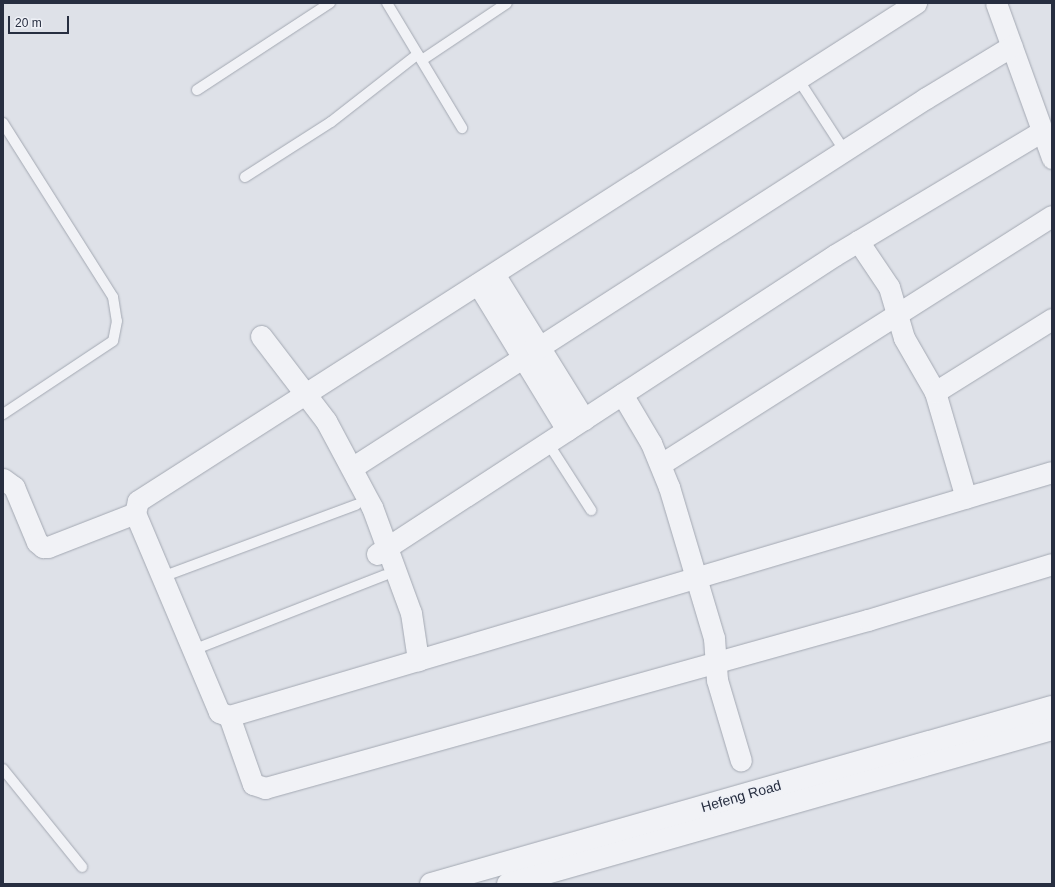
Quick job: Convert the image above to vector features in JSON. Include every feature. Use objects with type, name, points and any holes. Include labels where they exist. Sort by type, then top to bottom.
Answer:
[{"type":"street","points":[[916,3],[138,501],[135,513],[219,712],[229,716],[1052,472]]},
{"type":"street","points":[[996,3],[1052,158]]},
{"type":"street","points":[[352,467],[532,353],[844,150],[1012,46]]},
{"type":"street","points":[[383,550],[858,241],[1042,131]]},
{"type":"street","points":[[661,464],[1052,216]]},
{"type":"street","points":[[858,241],[890,287],[904,338],[935,392],[966,498]]},
{"type":"street","points":[[486,279],[576,424]]},
{"type":"street","points":[[935,392],[1052,319]]},
{"type":"street","points":[[261,336],[304,395],[326,421],[352,467],[383,550],[411,613],[418,660]]},
{"type":"street","points":[[622,394],[661,464],[714,638],[717,680],[741,761]]},
{"type":"street","points":[[304,395],[315,428],[356,505],[383,550],[385,575],[398,617],[418,660]]},
{"type":"street","points":[[3,478],[14,487],[37,542],[43,547],[48,547],[135,513]]},
{"type":"street","points":[[229,716],[253,784],[265,788],[716,662],[1052,564]]},
{"type":"street","name":"Hefeng Road","points":[[431,884],[1052,707]]},
{"type":"street","name":"Hefeng Road","points":[[508,884],[1052,729]]},
{"type":"lane","points":[[197,90],[330,3]]},
{"type":"lane","points":[[387,3],[462,128]]},
{"type":"lane","points":[[245,177],[331,122],[420,57],[507,3]]},
{"type":"lane","points":[[798,79],[844,150]]},
{"type":"lane","points":[[3,123],[113,298],[117,322],[113,341],[3,414]]},
{"type":"lane","points":[[548,443],[591,510]]},
{"type":"lane","points":[[162,577],[356,505]]},
{"type":"lane","points":[[193,650],[385,575]]},
{"type":"lane","points":[[3,769],[82,867]]}]
